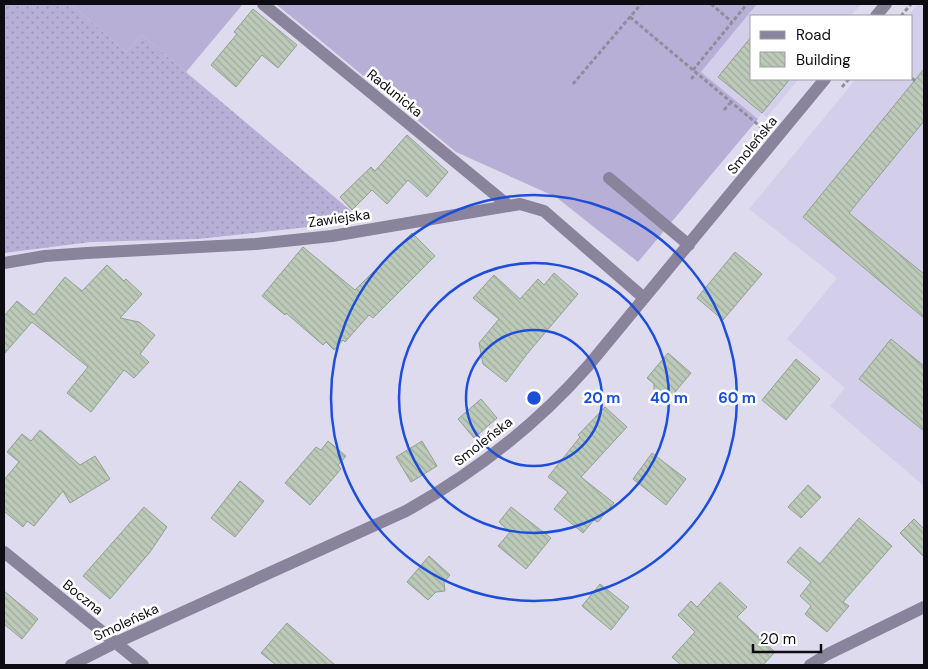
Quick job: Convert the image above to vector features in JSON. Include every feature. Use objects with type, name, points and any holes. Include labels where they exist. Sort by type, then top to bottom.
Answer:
[{"type":"street","name":"Radunicka","points":[[263,4],[508,205]]},
{"type":"street","points":[[877,15],[886,4]]},
{"type":"street","name":"Smoleńska","points":[[71,665],[115,642],[401,513],[442,491],[517,434],[565,391],[689,245],[824,80]]},
{"type":"street","points":[[609,178],[689,245]]},
{"type":"street","name":"Zawiejska","points":[[4,263],[45,256],[256,244],[332,236],[520,204],[544,211],[644,298]]},
{"type":"street","name":"Boczna","points":[[4,552],[143,665]]},
{"type":"street","points":[[810,665],[828,654],[924,607]]},
{"type":"path","points":[[573,84],[641,4]]},
{"type":"path","points":[[711,4],[732,22]]},
{"type":"path","points":[[693,70],[747,4]]},
{"type":"path","points":[[902,15],[911,4]]},
{"type":"path","points":[[630,17],[762,128]]},
{"type":"path","points":[[692,79],[697,73]]},
{"type":"path","points":[[724,110],[731,102]]},
{"type":"shaded area","points":[[4,4],[74,4],[73,6],[126,52],[142,35],[363,221],[198,239],[91,242],[4,253]]},
{"type":"shaded area","points":[[74,4],[243,4],[186,72],[142,35],[126,52],[73,6]]},
{"type":"shaded area","points":[[276,4],[757,4],[701,72],[758,119],[638,262],[556,197],[456,152]]},
{"type":"shaded area","points":[[757,4],[861,4],[852,15],[750,15],[750,80],[798,80],[767,117],[762,113],[758,119],[701,72]]},
{"type":"shaded area","points":[[918,4],[924,4],[924,486],[830,406],[845,388],[787,339],[837,278],[749,209],[855,80],[913,80],[913,15],[909,15]]},
{"type":"building","points":[[253,9],[297,45],[278,68],[262,55],[236,87],[211,65],[237,34],[234,32]]},
{"type":"building","points":[[750,38],[750,80],[789,80],[762,113],[718,77]]},
{"type":"building","points":[[924,69],[924,121],[849,213],[924,274],[924,318],[803,217]]},
{"type":"building","points":[[407,135],[448,172],[427,197],[408,180],[387,204],[372,190],[352,210],[340,197],[371,167],[375,171]]},
{"type":"building","points":[[412,233],[435,256],[373,318],[369,315],[345,342],[343,340],[334,350],[326,342],[323,345],[286,313],[285,315],[262,296],[303,247],[355,290]]},
{"type":"building","points":[[735,252],[762,274],[723,320],[697,298]]},
{"type":"building","points":[[107,265],[142,294],[120,318],[139,322],[155,335],[140,354],[149,362],[134,378],[124,370],[91,412],[67,393],[88,367],[32,322],[4,354],[4,316],[17,301],[34,315],[65,277],[82,291]]},
{"type":"building","points":[[554,273],[578,294],[506,382],[483,364],[479,343],[499,319],[473,298],[494,275],[520,299],[538,279],[544,285]]},
{"type":"building","points":[[891,339],[924,366],[924,431],[859,379]]},
{"type":"building","points":[[668,353],[691,373],[670,398],[663,392],[654,393],[654,384],[647,378]]},
{"type":"building","points":[[796,359],[820,379],[786,420],[762,400]]},
{"type":"building","points":[[481,399],[497,418],[474,438],[458,419]]},
{"type":"building","points":[[605,407],[627,427],[581,477],[614,503],[598,522],[594,520],[583,533],[554,509],[568,492],[548,477],[580,437],[578,435]]},
{"type":"building","points":[[40,430],[80,465],[95,456],[110,479],[70,503],[63,491],[34,526],[27,521],[23,527],[4,511],[4,480],[19,462],[7,452],[22,434],[31,441]]},
{"type":"building","points":[[328,441],[346,456],[338,465],[341,469],[310,505],[285,483],[316,447],[321,450]]},
{"type":"building","points":[[422,441],[437,466],[411,482],[396,457]]},
{"type":"building","points":[[652,453],[686,479],[666,505],[633,479]]},
{"type":"building","points":[[240,481],[264,501],[235,537],[211,518]]},
{"type":"building","points":[[808,485],[821,497],[801,518],[788,507]]},
{"type":"building","points":[[144,507],[167,527],[150,552],[110,599],[83,576]]},
{"type":"building","points":[[511,507],[551,538],[526,569],[498,546],[510,532],[499,522]]},
{"type":"building","points":[[859,518],[892,546],[843,602],[849,606],[827,632],[805,614],[811,606],[800,596],[811,582],[787,562],[800,547],[820,564]]},
{"type":"building","points":[[914,519],[924,529],[924,557],[900,533]]},
{"type":"building","points":[[429,556],[450,575],[444,582],[445,591],[436,592],[428,600],[407,582]]},
{"type":"building","points":[[720,582],[747,607],[737,617],[775,652],[763,665],[681,665],[672,657],[695,632],[678,615],[691,601],[697,607]]},
{"type":"building","points":[[600,584],[629,607],[611,630],[582,606]]},
{"type":"building","points":[[4,591],[38,619],[22,639],[4,624]]},
{"type":"building","points":[[287,623],[335,665],[276,665],[261,653]]}]
